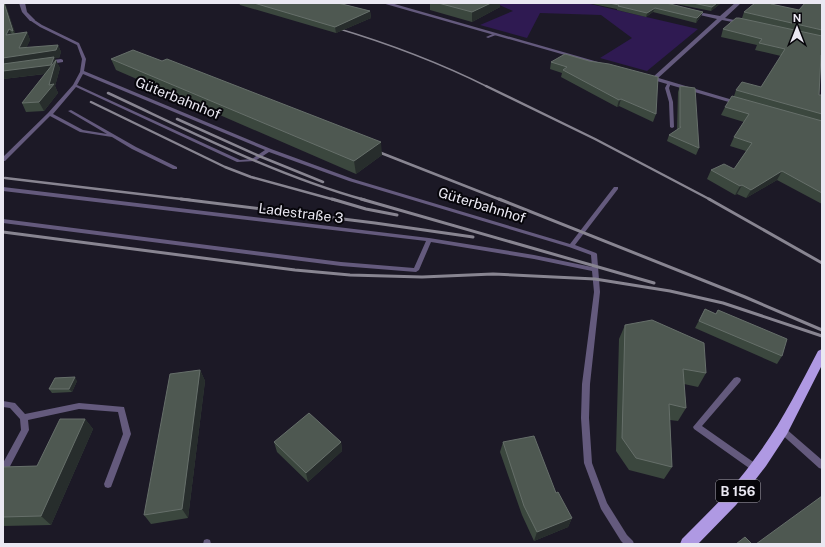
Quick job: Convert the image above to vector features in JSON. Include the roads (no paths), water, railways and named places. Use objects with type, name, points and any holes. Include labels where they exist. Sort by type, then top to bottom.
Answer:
[{"type":"main road","name":"B 156","points":[[687,544],[731,500],[756,469],[782,430],[822,354]]},
{"type":"street","points":[[22,3],[25,12],[32,20]]},
{"type":"street","points":[[386,3],[617,68]]},
{"type":"street","points":[[655,78],[738,3]]},
{"type":"street","points":[[685,10],[752,25]]},
{"type":"street","points":[[39,64],[61,61]]},
{"type":"street","points":[[640,74],[746,105]]},
{"type":"lane","points":[[3,160],[50,114],[75,85],[82,72],[84,58],[78,44],[32,20]]},
{"type":"lane","points":[[488,37],[495,34]]},
{"type":"lane","name":"Güterbahnhof","points":[[82,72],[269,150],[352,180],[594,254],[596,292],[586,384],[585,418],[588,463],[604,506],[624,538],[630,544]]},
{"type":"lane","points":[[669,83],[667,88],[671,102],[672,127]]},
{"type":"lane","points":[[75,85],[239,161],[253,160],[269,150]]},
{"type":"lane","points":[[70,111],[174,168]]},
{"type":"lane","points":[[50,114],[82,131],[116,137]]},
{"type":"lane","points":[[571,246],[616,188]]},
{"type":"lane","name":"Ladestraße 3","points":[[3,189],[429,240],[534,257],[595,270]]},
{"type":"lane","points":[[3,221],[341,264],[416,270],[429,240]]},
{"type":"lane","points":[[737,380],[697,427],[756,469]]},
{"type":"lane","points":[[3,404],[12,405],[24,418],[25,430],[3,471]]},
{"type":"lane","points":[[24,418],[80,406],[121,409],[127,434],[108,484]]},
{"type":"lane","points":[[782,430],[822,465]]},
{"type":"railway","points":[[333,27],[412,54],[450,69],[488,87]]},
{"type":"railway","points":[[486,86],[595,139],[711,200]]},
{"type":"railway","points":[[108,93],[234,152],[299,178],[365,200]]},
{"type":"railway","points":[[91,102],[225,167],[251,177],[335,200]]},
{"type":"railway","points":[[177,119],[259,156],[323,182]]},
{"type":"railway","points":[[371,149],[501,200]]},
{"type":"railway","points":[[5,178],[190,200]]},
{"type":"railway","points":[[181,199],[375,223],[473,237]]},
{"type":"railway","points":[[332,199],[366,209],[397,215]]},
{"type":"railway","points":[[361,199],[654,283]]},
{"type":"railway","points":[[499,199],[745,297],[822,330]]},
{"type":"railway","points":[[709,199],[822,263]]},
{"type":"railway","points":[[3,232],[295,270],[350,275],[422,277],[493,274],[595,279],[670,291],[723,303],[822,336]]}]
